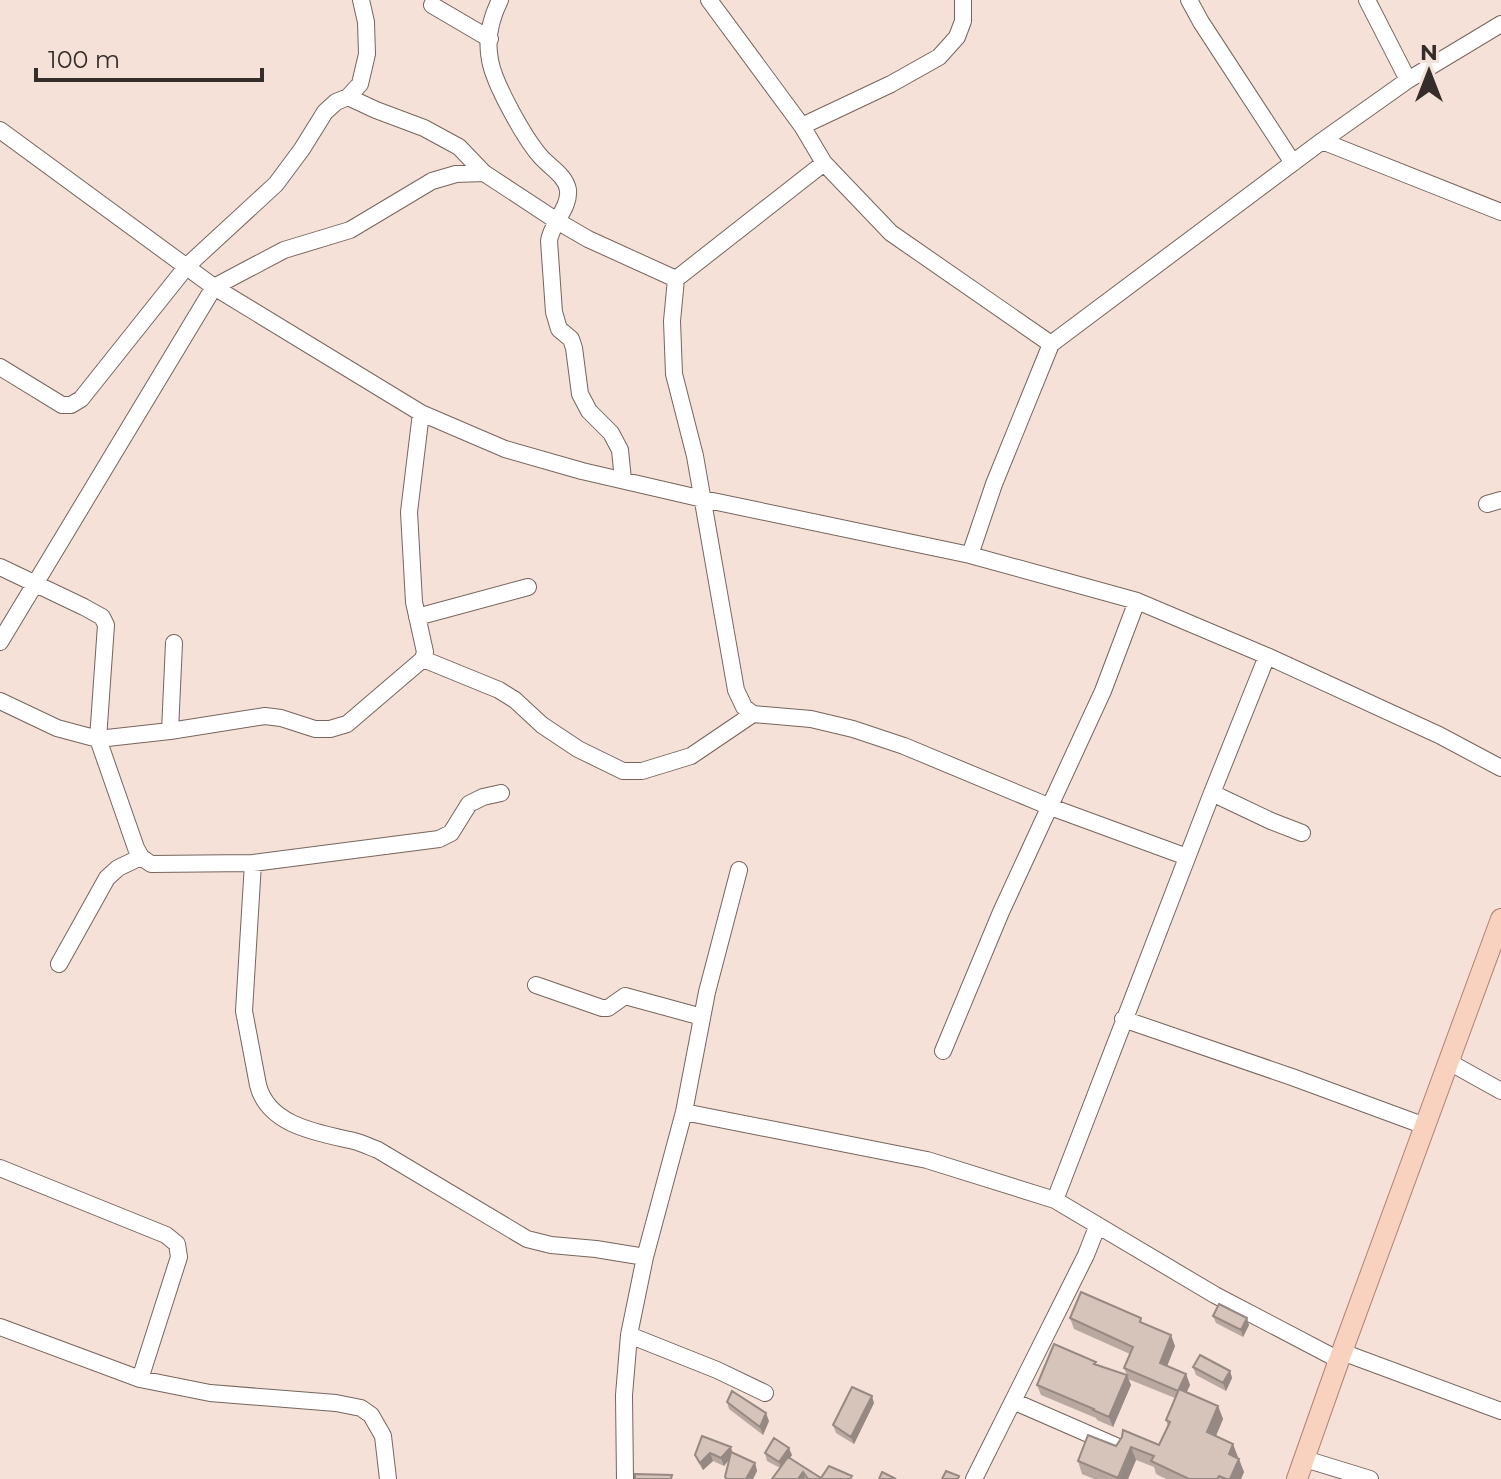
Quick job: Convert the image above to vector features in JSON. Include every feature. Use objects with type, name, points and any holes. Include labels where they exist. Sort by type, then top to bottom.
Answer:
[{"type":"main road","points":[[1297,1479],[1501,919]]},
{"type":"street","points":[[0,367],[62,405],[71,405],[81,399],[187,266],[276,184],[325,112],[348,97],[360,84],[367,54],[366,22],[361,0]]},
{"type":"street","points":[[500,0],[491,26],[490,61],[525,137],[563,178],[568,190],[567,200],[550,232],[554,312],[559,329],[571,339],[574,348],[580,394],[589,411],[611,433],[620,450],[623,480]]},
{"type":"street","points":[[709,0],[802,126],[824,163],[891,233],[1051,344]]},
{"type":"street","points":[[802,126],[891,84],[939,57],[957,37],[963,21],[963,0]]},
{"type":"street","points":[[1189,0],[1293,163]]},
{"type":"street","points":[[1367,0],[1408,80]]},
{"type":"street","points":[[432,5],[490,39]]},
{"type":"street","points":[[970,555],[994,484],[1051,344],[1322,141],[1408,80],[1501,24]]},
{"type":"street","points":[[348,97],[424,128],[459,147],[484,173],[557,221],[588,239],[676,279]]},
{"type":"street","points":[[0,130],[214,287],[421,413],[505,449],[582,471],[703,499],[970,555],[1137,601],[1267,656],[1439,735],[1501,768]]},
{"type":"street","points":[[1322,141],[1501,212]]},
{"type":"street","points":[[824,163],[676,279],[672,321],[674,374],[695,456],[736,690],[744,707],[753,714],[811,719],[904,746],[1048,806],[1187,857]]},
{"type":"street","points":[[0,642],[214,287],[284,250],[350,230],[432,181],[456,174],[484,173]]},
{"type":"street","points":[[0,701],[57,728],[98,739],[265,716],[315,729],[347,724],[423,659],[425,652],[414,602],[409,512],[421,413]]},
{"type":"street","points":[[0,567],[102,617],[106,625],[98,739],[136,848],[141,857],[151,864],[253,863],[439,839],[451,833],[469,804],[501,793]]},
{"type":"street","points":[[417,617],[528,587]]},
{"type":"street","points":[[943,1051],[1048,806],[1103,691],[1137,601]]},
{"type":"street","points":[[170,731],[174,643]]},
{"type":"street","points":[[1055,1200],[1267,656]]},
{"type":"street","points":[[423,659],[499,690],[578,749],[623,771],[642,771],[691,756],[753,714]]},
{"type":"street","points":[[1212,793],[1302,833]]},
{"type":"street","points":[[59,964],[107,878],[118,868],[141,857]]},
{"type":"street","points":[[253,863],[244,1011],[261,1097],[268,1106],[288,1121],[307,1129],[378,1150],[527,1239],[645,1257]]},
{"type":"street","points":[[625,1479],[624,1395],[629,1335],[739,870]]},
{"type":"street","points":[[536,985],[602,1008],[608,1008],[625,996],[702,1017]]},
{"type":"street","points":[[1123,1019],[1425,1126]]},
{"type":"street","points":[[1449,1062],[1501,1091]]},
{"type":"street","points":[[684,1112],[927,1160],[1055,1200],[1215,1295],[1340,1356],[1501,1411]]},
{"type":"street","points":[[0,1168],[166,1235],[177,1244],[179,1257],[140,1379]]},
{"type":"street","points":[[974,1479],[1097,1227]]},
{"type":"street","points":[[0,1327],[140,1379],[210,1393],[336,1403],[361,1408],[371,1415],[383,1436],[388,1479]]},
{"type":"street","points":[[629,1335],[765,1393]]},
{"type":"street","points":[[1013,1401],[1116,1446]]},
{"type":"street","points":[[1305,1459],[1370,1479]]},
{"type":"building","points":[[1081,1292],[1141,1318],[1140,1322],[1171,1335],[1160,1363],[1186,1374],[1178,1391],[1124,1368],[1133,1347],[1070,1318]]},
{"type":"building","points":[[1219,1304],[1247,1318],[1241,1330],[1213,1316]]},
{"type":"building","points":[[1054,1344],[1096,1362],[1094,1364],[1127,1375],[1109,1417],[1037,1385]]},
{"type":"building","points":[[1200,1355],[1230,1371],[1223,1383],[1193,1367]]},
{"type":"building","points":[[852,1387],[872,1396],[851,1437],[833,1425]]},
{"type":"building","points":[[1179,1389],[1218,1406],[1207,1432],[1233,1444],[1229,1454],[1239,1459],[1230,1479],[1219,1476],[1217,1479],[1189,1479],[1151,1461],[1154,1456],[1131,1447],[1118,1478],[1078,1461],[1088,1435],[1116,1446],[1123,1430],[1159,1445],[1170,1422],[1166,1420]]},
{"type":"building","points":[[732,1391],[766,1413],[760,1427],[727,1402]]},
{"type":"building","points":[[702,1436],[731,1447],[721,1458],[710,1453],[700,1463],[695,1455]]},
{"type":"building","points":[[774,1438],[789,1448],[779,1462],[765,1453]]},
{"type":"building","points":[[731,1452],[755,1463],[746,1479],[725,1477]]},
{"type":"building","points":[[788,1457],[821,1478],[829,1466],[852,1476],[850,1479],[808,1479],[803,1472],[798,1479],[772,1479]]},
{"type":"building","points":[[946,1471],[959,1476],[958,1479],[942,1479]]},
{"type":"building","points":[[882,1472],[896,1479],[879,1479]]},
{"type":"building","points":[[635,1474],[672,1475],[671,1479],[635,1479]]}]
